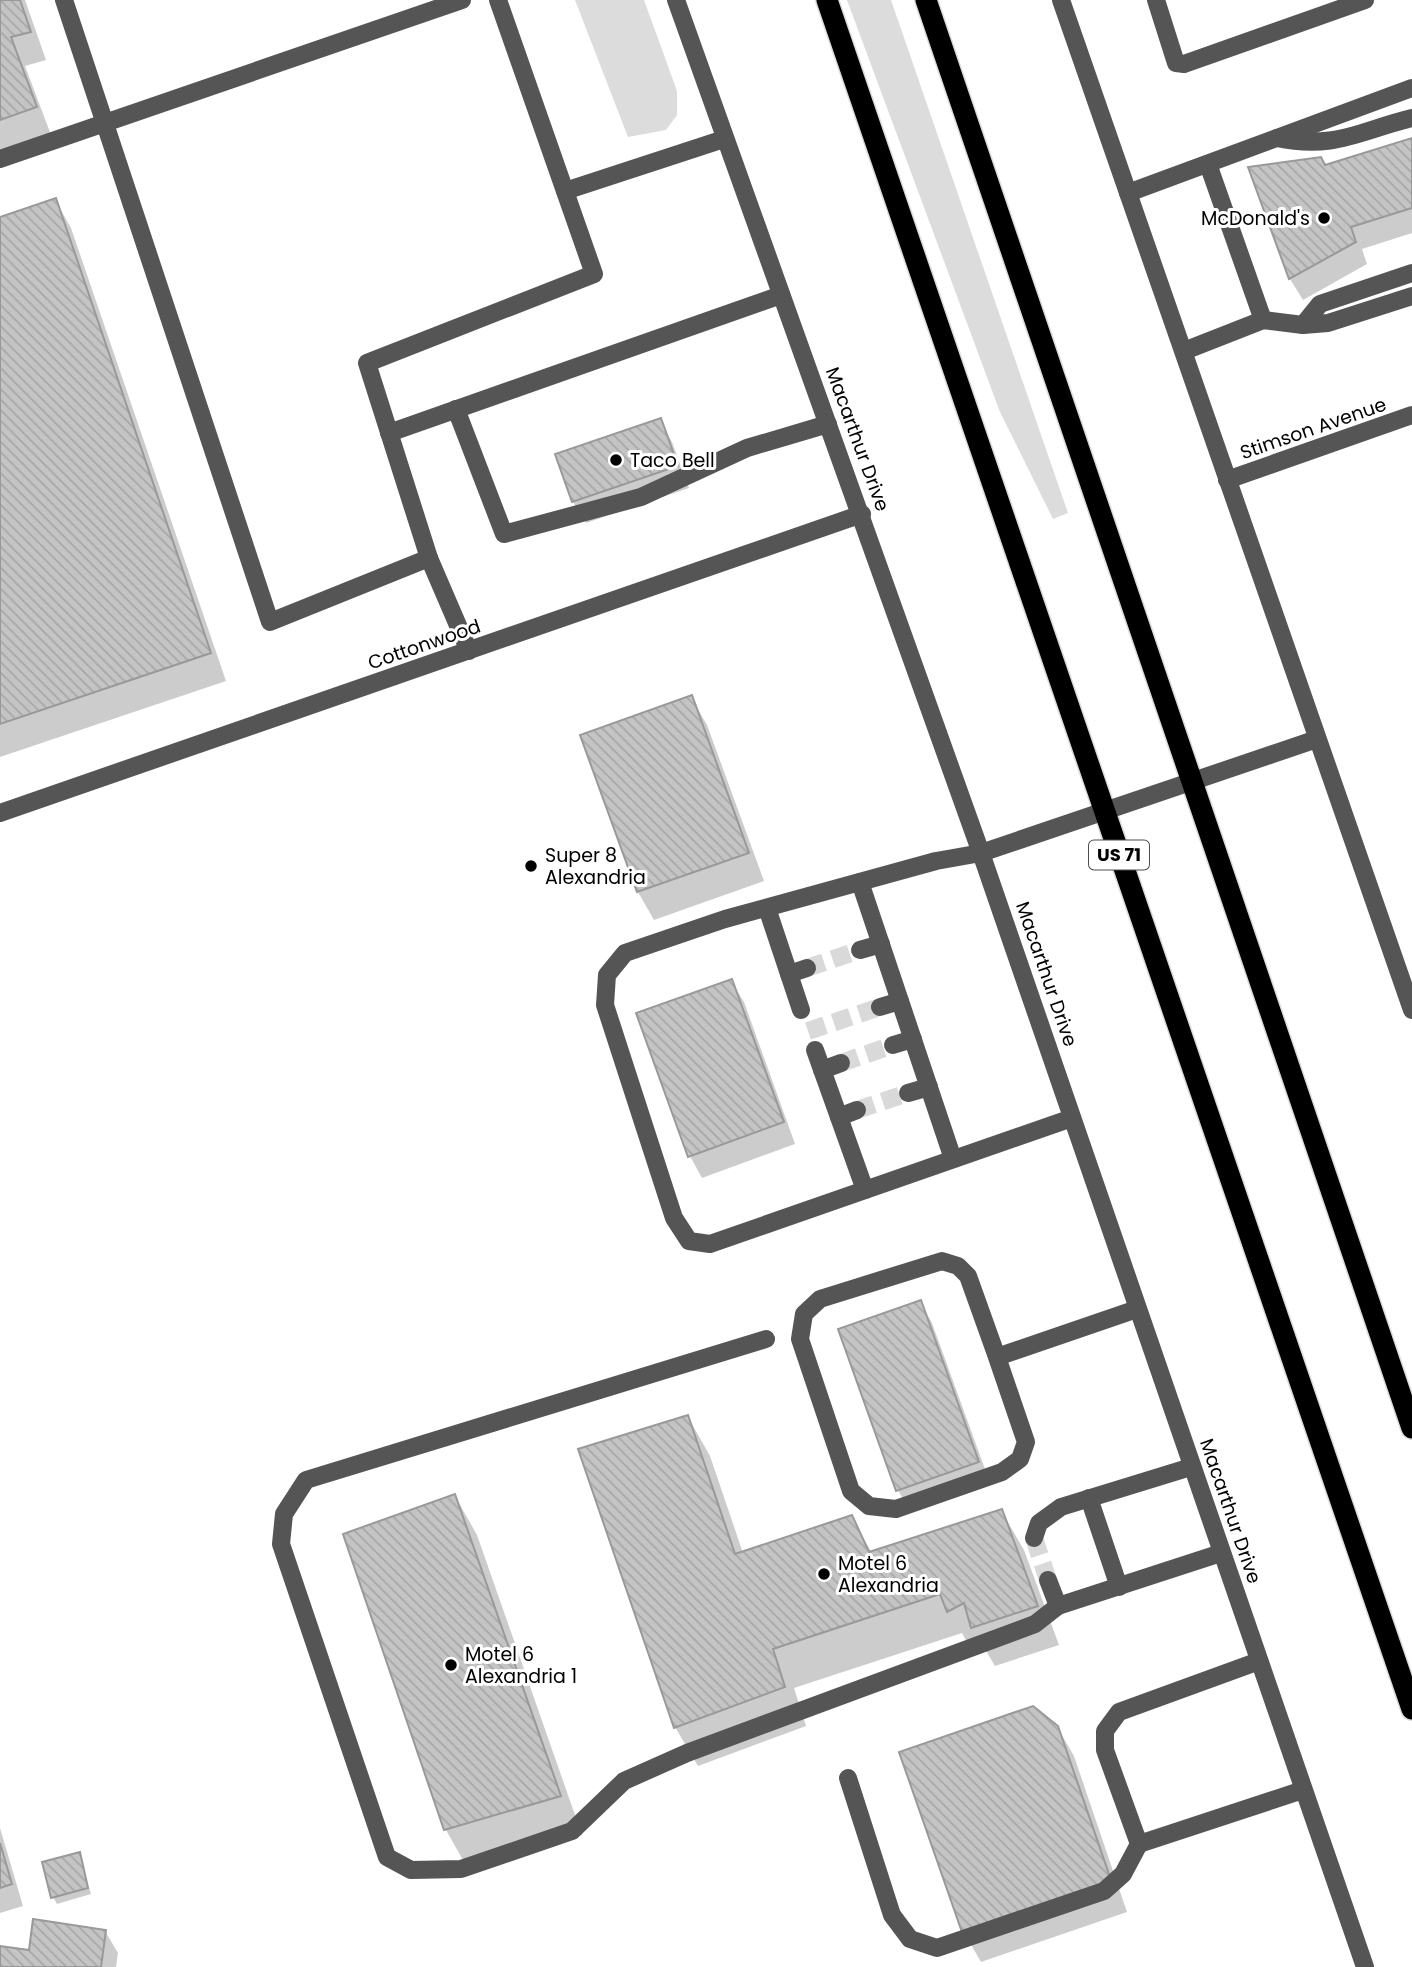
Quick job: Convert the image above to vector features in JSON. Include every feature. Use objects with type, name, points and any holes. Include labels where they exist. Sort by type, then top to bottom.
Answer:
[{"type":"highway","name":"US 71","points":[[827,0],[1412,1709]]},
{"type":"highway","points":[[926,0],[1412,1428]]},
{"type":"street","points":[[64,0],[270,622],[429,558]]},
{"type":"street","points":[[0,159],[462,0]]},
{"type":"street","points":[[469,651],[429,558],[367,363],[594,274],[498,0]]},
{"type":"street","name":"Macarthur Drive","points":[[676,0],[981,853],[1365,1967]]},
{"type":"street","points":[[1061,0],[1412,1010]]},
{"type":"street","points":[[1156,0],[1171,54],[1176,63],[1184,64],[1365,0]]},
{"type":"street","points":[[1128,193],[1412,88]]},
{"type":"street","points":[[1277,138],[1306,144],[1337,142],[1412,118]]},
{"type":"street","points":[[565,191],[724,139]]},
{"type":"street","points":[[1208,164],[1263,320]]},
{"type":"street","points":[[1303,325],[1320,304],[1412,273]]},
{"type":"street","points":[[390,433],[781,295]]},
{"type":"street","points":[[1184,351],[1263,320],[1303,325],[1328,323],[1412,296]]},
{"type":"street","points":[[456,409],[504,534],[641,497],[747,448],[828,424]]},
{"type":"street","name":"Stimson Avenue","points":[[1227,480],[1412,415]]},
{"type":"street","name":"Cottonwood","points":[[0,813],[862,514]]},
{"type":"street","points":[[1072,1118],[710,1244],[689,1241],[674,1218],[605,1005],[607,975],[625,953],[767,908],[936,861],[981,853],[1192,784],[1317,739]]},
{"type":"street","points":[[860,882],[953,1160]]},
{"type":"street","points":[[767,908],[801,1010]]},
{"type":"street","points":[[860,950],[881,944]]},
{"type":"street","points":[[789,974],[807,968]]},
{"type":"street","points":[[880,1007],[900,1000]]},
{"type":"street","points":[[893,1045],[913,1039]]},
{"type":"street","points":[[815,1050],[865,1190]]},
{"type":"street","points":[[822,1070],[841,1063]]},
{"type":"street","points":[[908,1093],[929,1087]]},
{"type":"street","points":[[839,1117],[857,1111]]},
{"type":"street","points":[[942,1261],[958,1266],[968,1276],[997,1357],[1026,1442],[1020,1459],[1002,1472],[895,1509],[869,1506],[851,1491],[800,1339],[804,1314],[820,1299],[942,1261]]},
{"type":"street","points":[[997,1357],[1137,1309]]},
{"type":"street","points":[[766,1339],[306,1480],[284,1514],[281,1544],[387,1857],[411,1870],[461,1869],[572,1831],[624,1781],[687,1753],[1035,1624],[1058,1606],[1221,1553]]},
{"type":"street","points":[[1034,1538],[1039,1523],[1061,1507],[1191,1467]]},
{"type":"street","points":[[1089,1498],[1119,1587]]},
{"type":"street","points":[[1048,1580],[1058,1606]]},
{"type":"street","points":[[1139,1844],[1105,1750],[1105,1731],[1119,1712],[1259,1661]]},
{"type":"street","points":[[848,1778],[892,1915],[910,1939],[937,1948],[1104,1891],[1123,1874],[1139,1844],[1303,1790]]},
{"type":"shaded area","points":[[575,0],[644,0],[677,91],[677,115],[666,130],[628,137]]},
{"type":"shaded area","points":[[847,0],[891,0],[1068,513],[1053,519],[1000,412]]},
{"type":"building","points":[[0,0],[20,0],[31,32],[11,37],[37,107],[0,120]]},
{"type":"building","name":"McDonald's","points":[[1412,138],[1412,208],[1351,227],[1356,242],[1289,279],[1248,167],[1321,157],[1325,165]]},
{"type":"building","points":[[56,198],[211,653],[0,724],[0,217]]},
{"type":"building","name":"Taco Bell","points":[[661,418],[678,466],[572,502],[555,454]]},
{"type":"building","points":[[692,695],[749,853],[637,892],[580,735]]},
{"type":"building","points":[[732,979],[784,1122],[688,1157],[636,1013]]},
{"type":"building","points":[[921,1300],[979,1462],[896,1491],[838,1329]]},
{"type":"building","name":"Motel 6 Alexandria","points":[[688,1415],[735,1554],[852,1515],[869,1552],[1002,1509],[1038,1606],[971,1628],[964,1603],[947,1612],[940,1594],[773,1649],[785,1687],[674,1728],[578,1449]]},
{"type":"building","name":"Motel 6 Alexandria 1","points":[[455,1494],[561,1796],[444,1830],[343,1534]]},
{"type":"building","points":[[1033,1706],[1058,1726],[1112,1883],[963,1935],[899,1752]]},
{"type":"building","points":[[0,1843],[12,1884],[0,1888]]},
{"type":"building","points":[[80,1852],[88,1888],[51,1898],[42,1862]]},
{"type":"building","points":[[33,1919],[106,1930],[101,1967],[0,1967],[0,1946],[29,1950]]},
{"type":"tunnel","points":[[807,968],[860,950]]},
{"type":"tunnel","points":[[808,1031],[880,1007]]},
{"type":"tunnel","points":[[841,1063],[893,1045]]},
{"type":"tunnel","points":[[857,1110],[908,1093]]},
{"type":"tunnel","points":[[1034,1538],[1048,1580]]},
{"type":"place","name":"McDonald's","points":[[1324,218]]},
{"type":"place","name":"Taco Bell","points":[[616,460]]},
{"type":"place","name":"Super 8 Alexandria","points":[[531,866]]},
{"type":"place","name":"Motel 6 Alexandria","points":[[824,1574]]},
{"type":"place","name":"Motel 6 Alexandria 1","points":[[451,1665]]}]
